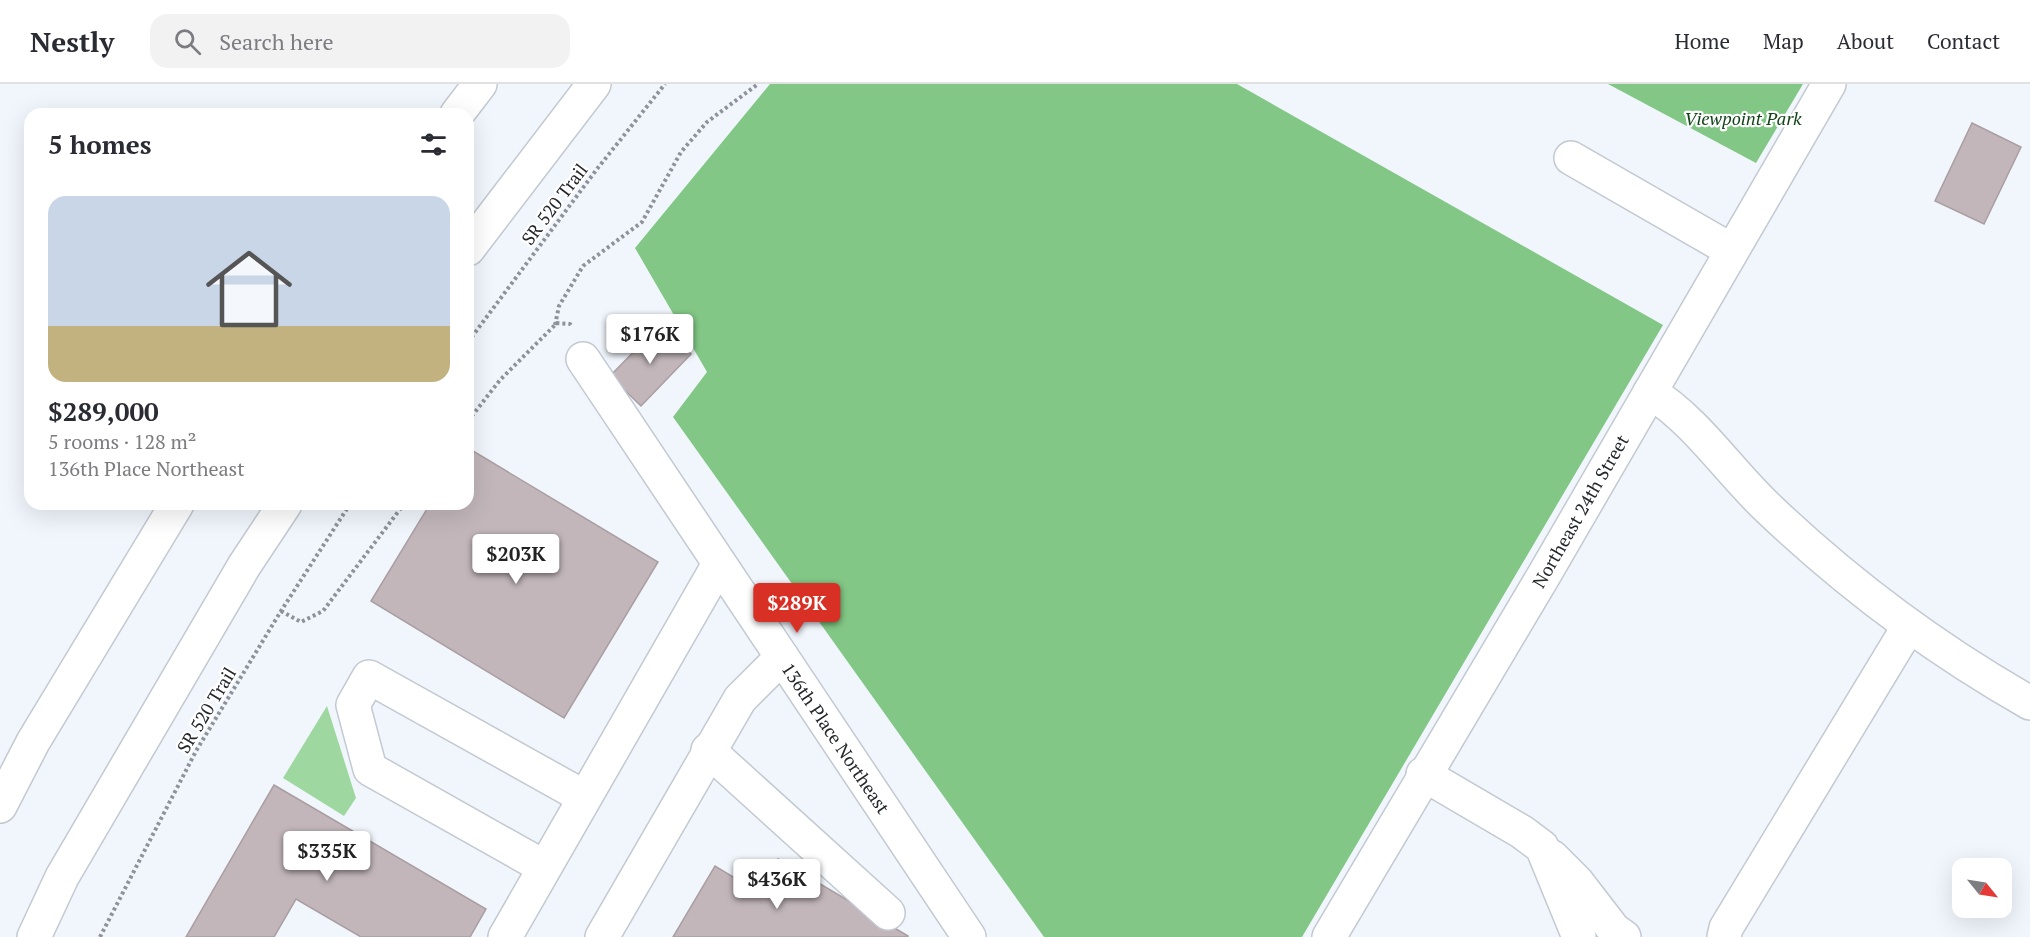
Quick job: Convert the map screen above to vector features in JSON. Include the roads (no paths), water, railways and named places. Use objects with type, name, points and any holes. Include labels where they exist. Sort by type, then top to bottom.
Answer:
[{"type":"main road","points":[[462,108],[480,84]]},
{"type":"main road","points":[[474,241],[594,84]]},
{"type":"main road","name":"Northeast 24th Street","points":[[1329,937],[1829,84]]},
{"type":"main road","points":[[1571,158],[1731,250]]},
{"type":"main road","name":"136th Place Northeast","points":[[583,359],[782,657],[954,929]]},
{"type":"main road","points":[[1650,392],[1676,408],[1777,517],[1852,584],[1950,656],[2030,704]]},
{"type":"main road","points":[[0,806],[33,742],[173,510]]},
{"type":"main road","points":[[34,937],[62,877],[244,566],[281,510]]},
{"type":"main road","points":[[505,937],[719,564]]},
{"type":"main road","points":[[1724,937],[1726,928],[1909,626]]},
{"type":"main road","points":[[602,937],[708,750],[740,699],[782,657]]},
{"type":"main road","points":[[544,867],[370,769],[353,705],[369,677],[584,797]]},
{"type":"main road","points":[[708,750],[888,913]]},
{"type":"main road","points":[[1423,774],[1522,832],[1542,847],[1577,882],[1614,930],[1624,937]]},
{"type":"main road","points":[[1542,847],[1579,937]]},
{"type":"park label","name":"Viewpoint Park","points":[[1743,118]]}]
